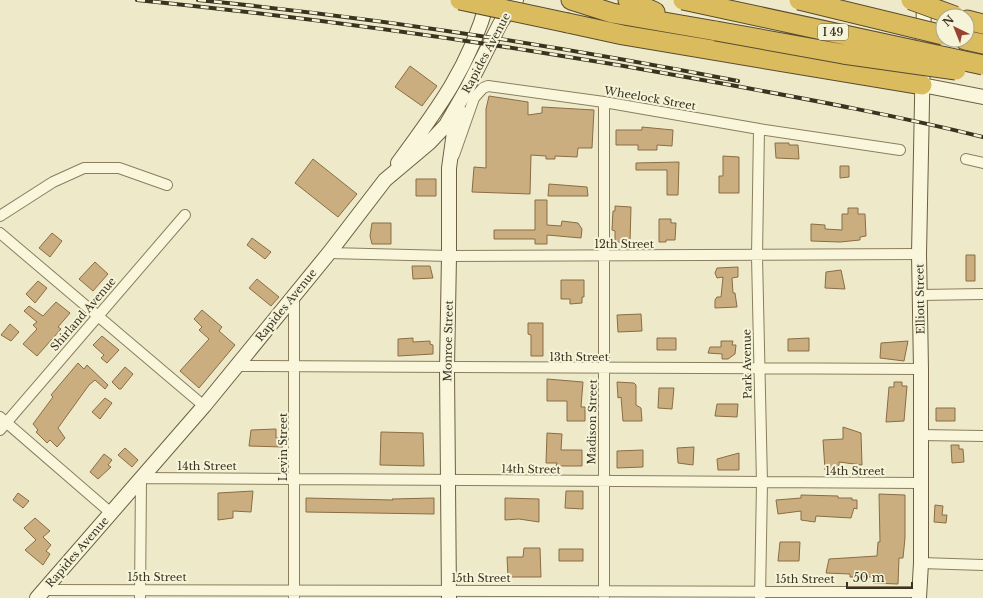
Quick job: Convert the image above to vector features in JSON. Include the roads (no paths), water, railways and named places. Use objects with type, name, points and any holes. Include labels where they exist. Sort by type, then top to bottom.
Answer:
[{"type":"highway","points":[[460,0],[623,35],[922,85]]},
{"type":"highway","points":[[571,0],[612,13],[844,54],[983,74]]},
{"type":"highway","points":[[628,0],[691,26]]},
{"type":"highway","name":"I 49","points":[[683,0],[983,65]]},
{"type":"highway","name":"I 49","points":[[799,0],[935,33]]},
{"type":"highway","points":[[911,0],[935,9]]},
{"type":"main road","points":[[385,180],[438,109],[464,64],[476,40],[488,0]]},
{"type":"main road","name":"Rapides Avenue","points":[[40,594],[204,406],[329,253],[385,180],[429,144],[446,125],[468,87],[498,28],[516,0]]},
{"type":"main road","name":"Elliott Street","points":[[919,595],[921,563],[921,369],[919,254],[924,0]]},
{"type":"main road","points":[[922,85],[983,98]]},
{"type":"main road","name":"Monroe Street","points":[[449,594],[447,368],[449,168],[455,125],[468,87]]},
{"type":"street","name":"Wheelock Street","points":[[449,168],[461,140],[474,98],[483,88],[496,86],[604,102],[759,129],[900,150]]},
{"type":"street","name":"Madison Street","points":[[604,102],[604,594]]},
{"type":"street","name":"Park Avenue","points":[[759,129],[757,256],[762,483],[760,594]]},
{"type":"street","points":[[966,159],[983,162]]},
{"type":"street","points":[[0,216],[53,182],[84,168],[119,168],[167,185]]},
{"type":"street","name":"Shirland Avenue","points":[[2,423],[98,316],[185,215]]},
{"type":"street","points":[[0,233],[204,406]]},
{"type":"street","name":"12th Street","points":[[329,253],[449,256],[757,256],[919,254]]},
{"type":"street","points":[[920,295],[983,294]]},
{"type":"street","name":"Levin Street","points":[[294,296],[294,594]]},
{"type":"street","name":"13th Street","points":[[236,366],[759,370],[921,369]]},
{"type":"street","points":[[2,423],[111,513]]},
{"type":"street","points":[[920,435],[983,436]]},
{"type":"street","points":[[140,593],[141,478]]},
{"type":"street","name":"14th Street","points":[[141,478],[920,483]]},
{"type":"street","points":[[921,563],[983,565]]},
{"type":"street","name":"15th Street","points":[[40,594],[919,595]]},
{"type":"railway","points":[[137,0],[285,16],[579,58],[822,102],[983,137]]},
{"type":"railway","points":[[198,0],[334,15],[469,34],[604,56],[738,81]]}]
